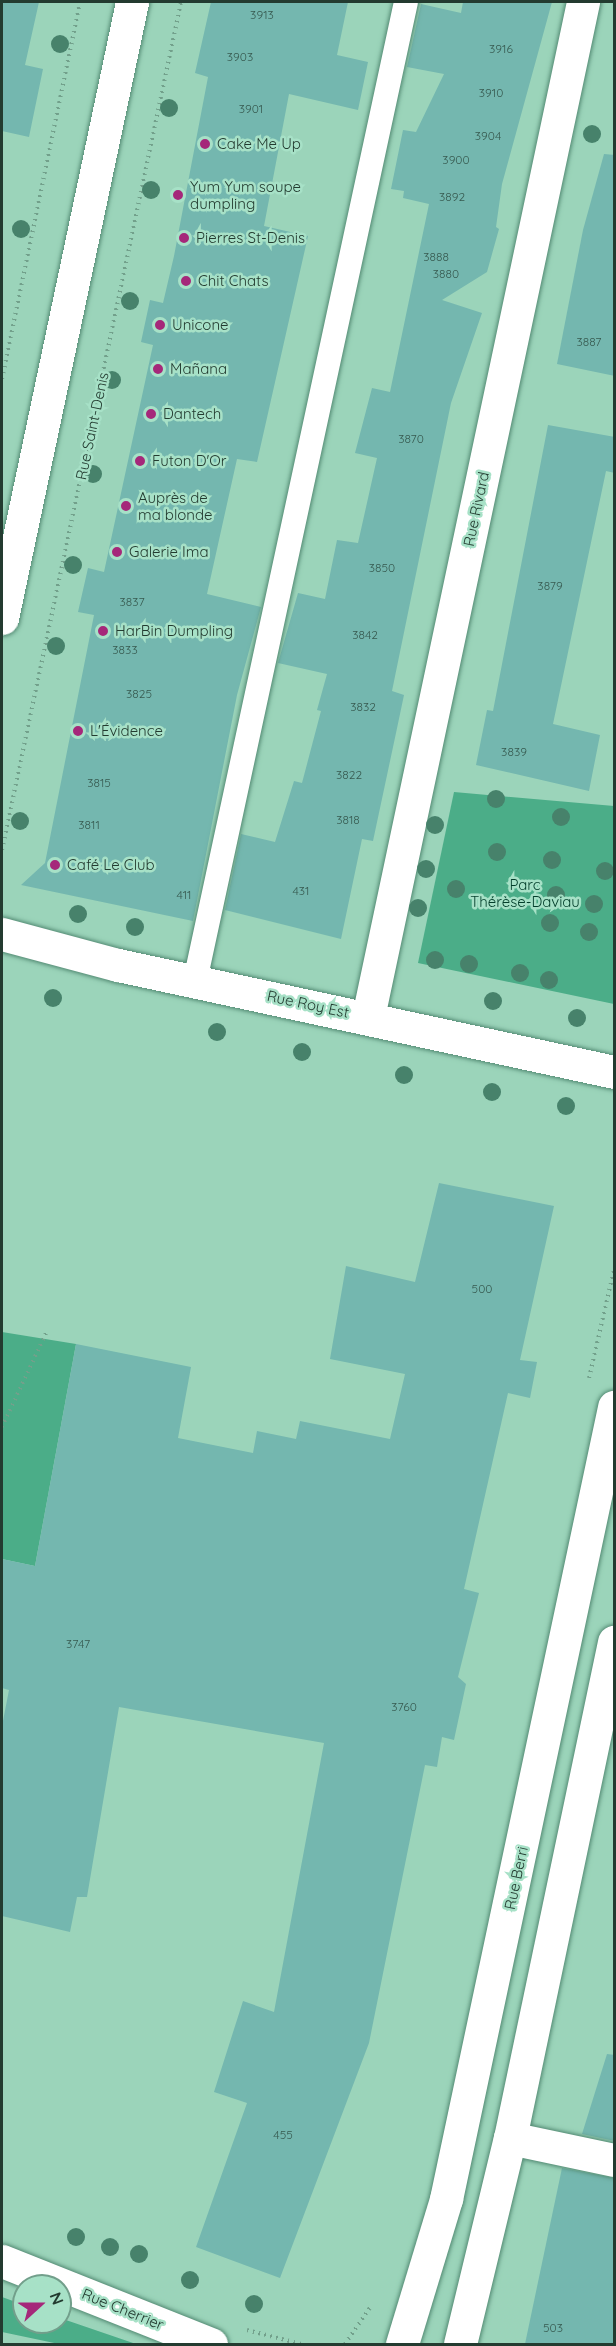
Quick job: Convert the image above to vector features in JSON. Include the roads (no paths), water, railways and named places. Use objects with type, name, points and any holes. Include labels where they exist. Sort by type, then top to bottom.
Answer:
[{"type":"street","points":[[2,618],[132,2]]},
{"type":"street","name":"Rue Rivard","points":[[368,1017],[583,2]]},
{"type":"street","name":"Rue Roy Est","points":[[2,934],[195,981],[615,1072]]},
{"type":"street","name":"Rue Berri","points":[[402,2344],[446,2199],[615,1407]]},
{"type":"street","points":[[460,2344],[510,2138],[615,1642]]},
{"type":"street","points":[[510,2138],[615,2160]]},
{"type":"street","name":"Rue Cherrier","points":[[2,2261],[211,2344]]},
{"type":"lane","points":[[195,981],[406,2]]},
{"type":"place","name":"Cake Me Up","points":[[205,144]]},
{"type":"place","name":"Yum Yum soupe dumpling","points":[[178,195]]},
{"type":"place","name":"Pierres St-Denis","points":[[184,238]]},
{"type":"place","name":"Chit Chats","points":[[186,281]]},
{"type":"place","name":"Unicone","points":[[160,325]]},
{"type":"place","name":"Mañana","points":[[158,369]]},
{"type":"place","name":"Dantech","points":[[151,414]]},
{"type":"place","name":"Futon D'Or","points":[[140,461]]},
{"type":"place","name":"Auprès de ma blonde","points":[[126,506]]},
{"type":"place","name":"Galerie Ima","points":[[117,552]]},
{"type":"place","name":"HarBin Dumpling","points":[[103,631]]},
{"type":"place","name":"L'Évidence","points":[[78,731]]},
{"type":"place","name":"Café Le Club","points":[[55,865]]},
{"type":"park label","name":"Parc Thérèse-Daviau","points":[[525,892]]}]
